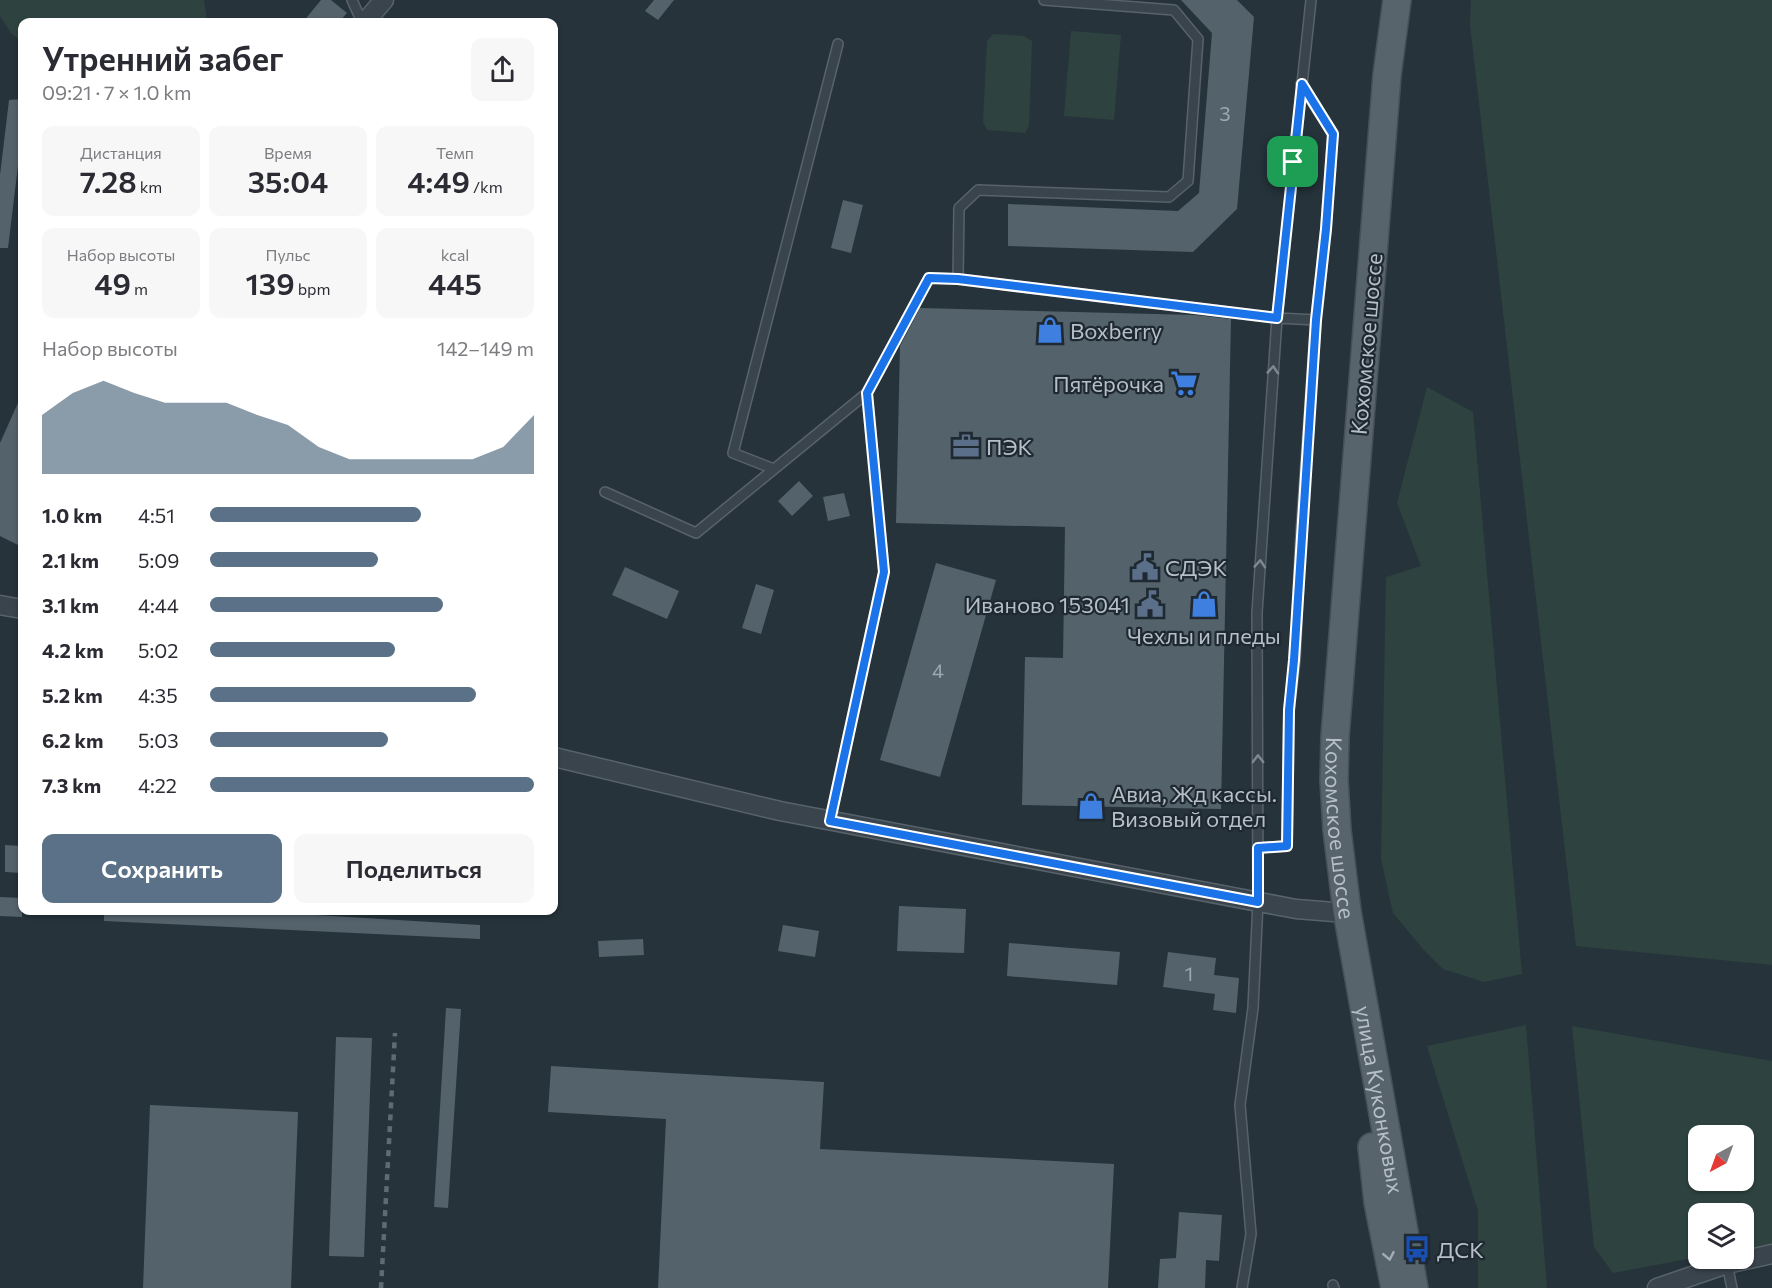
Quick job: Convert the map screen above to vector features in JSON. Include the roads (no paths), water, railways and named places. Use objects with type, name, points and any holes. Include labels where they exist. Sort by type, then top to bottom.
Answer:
[{"type":"main road","name":"Кохомское шоссе","points":[[1341,912],[1326,831],[1325,738],[1383,0]]},
{"type":"main road","name":"Кохомское шоссе","points":[[1341,912],[1334,780],[1335,736],[1388,75],[1397,0]]},
{"type":"main road","name":"улица Куконковых","points":[[1341,912],[1378,1202],[1395,1288]]},
{"type":"main road","name":"улица Куконковых","points":[[1341,912],[1414,1288]]},
{"type":"street","points":[[368,18],[384,0]]},
{"type":"street","points":[[0,605],[18,608]]},
{"type":"street","points":[[558,758],[830,821],[1296,909],[1341,912]]},
{"type":"street","points":[[1754,1258],[1772,1254]]},
{"type":"street","points":[[1657,1288],[1712,1269]]},
{"type":"lane","points":[[352,0],[362,18]]},
{"type":"lane","points":[[958,279],[959,208],[978,190],[1168,197],[1188,181],[1198,39],[1174,10],[1044,0]]},
{"type":"lane","points":[[1242,1288],[1251,1234],[1240,1105],[1253,1008],[1258,902],[1257,613],[1277,318],[1311,0]]},
{"type":"lane","points":[[774,469],[733,453],[838,44]]},
{"type":"lane","points":[[1258,848],[1287,846],[1289,710],[1316,320],[1333,134],[1302,84]]},
{"type":"lane","points":[[605,492],[696,533],[867,393],[929,278],[958,279],[1277,318],[1316,320]]},
{"type":"lane","points":[[830,821],[884,572],[867,393]]},
{"type":"lane","points":[[1727,1269],[1732,1288]]},
{"type":"railway","points":[[381,1288],[395,1033]]},
{"type":"place","name":"Boxberry","points":[[1050,330]]},
{"type":"place","name":"Пятёрочка","points":[[1184,383]]},
{"type":"place","name":"ПЭК","points":[[966,446]]},
{"type":"place","name":"СДЭК","points":[[1145,567]]},
{"type":"place","name":"Иваново 153041","points":[[1150,604]]},
{"type":"place","name":"Чехлы и пледы","points":[[1204,604]]},
{"type":"place","name":"Авиа, Жд кассы. Визовый отдел","points":[[1091,806]]},
{"type":"place","name":"ДСК","points":[[1417,1249]]}]
